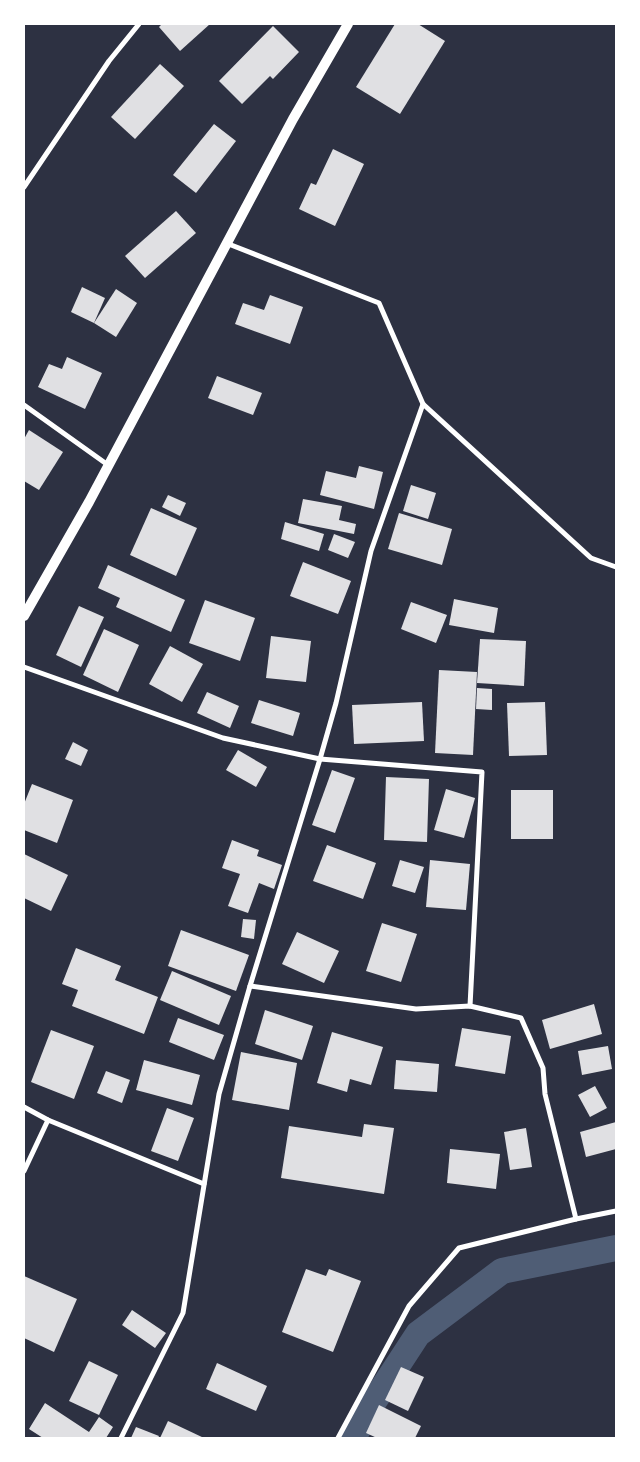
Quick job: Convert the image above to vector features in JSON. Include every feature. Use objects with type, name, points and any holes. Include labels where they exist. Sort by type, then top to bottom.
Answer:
[{"type":"main road","points":[[24,616],[109,465],[293,119],[348,24]]},
{"type":"street","points":[[24,187],[109,61],[139,24]]},
{"type":"street","points":[[226,243],[379,303],[423,404],[591,558],[616,567]]},
{"type":"street","points":[[122,1438],[182,1313],[219,1094],[336,703],[371,551],[423,404]]},
{"type":"street","points":[[24,405],[109,465]]},
{"type":"street","points":[[24,667],[224,738],[320,759],[482,772],[470,1006]]},
{"type":"street","points":[[250,986],[416,1009],[470,1006],[521,1018],[543,1068],[545,1094],[576,1219]]},
{"type":"street","points":[[24,1107],[48,1120],[204,1184]]},
{"type":"street","points":[[24,1171],[48,1120]]},
{"type":"street","points":[[338,1438],[409,1306],[459,1248],[616,1211]]},
{"type":"building","points":[[162,24],[210,24],[180,51],[159,27]]},
{"type":"building","points":[[395,24],[418,24],[445,41],[400,114],[356,87]]},
{"type":"building","points":[[273,26],[299,52],[273,79],[270,76],[242,104],[219,81]]},
{"type":"building","points":[[160,64],[184,86],[135,139],[111,117]]},
{"type":"building","points":[[214,124],[236,141],[196,193],[173,175]]},
{"type":"building","points":[[333,149],[364,164],[335,226],[299,209],[311,183],[316,185]]},
{"type":"building","points":[[176,211],[196,233],[145,278],[125,256]]},
{"type":"building","points":[[82,287],[105,298],[94,323],[71,312]]},
{"type":"building","points":[[116,289],[137,303],[116,337],[94,323]]},
{"type":"building","points":[[270,295],[303,307],[290,344],[235,324],[243,303],[264,310]]},
{"type":"building","points":[[67,357],[102,373],[85,409],[38,387],[49,364],[62,369]]},
{"type":"building","points":[[217,376],[262,393],[253,415],[208,398]]},
{"type":"building","points":[[29,430],[63,452],[39,490],[24,481],[24,439]]},
{"type":"building","points":[[359,466],[383,472],[374,509],[320,495],[326,471],[356,478]]},
{"type":"building","points":[[411,485],[436,493],[428,519],[403,511]]},
{"type":"building","points":[[168,495],[186,503],[180,516],[162,507]]},
{"type":"building","points":[[303,499],[342,506],[339,520],[356,524],[354,534],[298,523]]},
{"type":"building","points":[[151,508],[197,528],[176,576],[130,555]]},
{"type":"building","points":[[399,513],[452,529],[442,565],[388,549]]},
{"type":"building","points":[[285,522],[324,534],[319,551],[281,539]]},
{"type":"building","points":[[334,534],[355,542],[348,558],[328,550]]},
{"type":"building","points":[[303,562],[351,581],[338,614],[290,596]]},
{"type":"building","points":[[108,565],[185,600],[171,632],[116,607],[120,598],[98,588]]},
{"type":"building","points":[[454,599],[498,608],[494,633],[449,625]]},
{"type":"building","points":[[205,600],[255,618],[240,661],[189,643]]},
{"type":"building","points":[[411,602],[447,615],[436,643],[401,629]]},
{"type":"building","points":[[79,606],[104,617],[81,667],[56,655]]},
{"type":"building","points":[[104,629],[139,645],[118,692],[83,675]]},
{"type":"building","points":[[271,636],[311,641],[306,682],[266,678]]},
{"type":"building","points":[[480,639],[526,641],[524,686],[477,683]]},
{"type":"building","points":[[170,646],[203,664],[182,702],[149,684]]},
{"type":"building","points":[[439,670],[477,672],[473,755],[435,753]]},
{"type":"building","points":[[477,688],[492,689],[492,710],[476,709]]},
{"type":"building","points":[[207,692],[239,706],[230,728],[197,713]]},
{"type":"building","points":[[259,700],[300,713],[293,736],[251,723]]},
{"type":"building","points":[[422,702],[424,741],[354,744],[352,705]]},
{"type":"building","points":[[545,702],[547,755],[509,756],[507,703]]},
{"type":"building","points":[[73,742],[88,750],[81,766],[65,759]]},
{"type":"building","points":[[238,750],[267,767],[256,787],[226,770]]},
{"type":"building","points":[[332,770],[355,778],[335,833],[312,825]]},
{"type":"building","points":[[386,777],[429,779],[427,842],[384,840]]},
{"type":"building","points":[[32,784],[73,800],[57,843],[24,830],[24,804]]},
{"type":"building","points":[[446,789],[475,798],[464,838],[434,830]]},
{"type":"building","points":[[511,790],[553,790],[553,839],[511,839]]},
{"type":"building","points":[[232,840],[259,850],[257,856],[282,865],[274,889],[259,883],[248,913],[228,906],[240,874],[222,868]]},
{"type":"building","points":[[327,845],[376,863],[363,899],[313,881]]},
{"type":"building","points":[[24,854],[68,875],[51,911],[24,898]]},
{"type":"building","points":[[400,860],[424,867],[415,893],[392,886]]},
{"type":"building","points":[[430,860],[470,864],[466,910],[426,907]]},
{"type":"building","points":[[243,919],[256,920],[254,939],[241,937]]},
{"type":"building","points":[[382,923],[417,934],[401,982],[366,971]]},
{"type":"building","points":[[181,930],[249,955],[236,991],[168,966]]},
{"type":"building","points":[[297,932],[339,951],[324,983],[282,964]]},
{"type":"building","points":[[76,948],[121,966],[115,980],[158,997],[144,1034],[72,1006],[78,990],[62,984]]},
{"type":"building","points":[[172,971],[231,996],[219,1025],[160,1000]]},
{"type":"building","points":[[594,1004],[602,1034],[550,1049],[542,1020]]},
{"type":"building","points":[[265,1010],[313,1026],[302,1060],[255,1044]]},
{"type":"building","points":[[178,1018],[224,1035],[214,1060],[169,1042]]},
{"type":"building","points":[[462,1028],[511,1036],[505,1074],[455,1066]]},
{"type":"building","points":[[51,1030],[94,1046],[74,1099],[31,1082]]},
{"type":"building","points":[[332,1032],[383,1047],[371,1085],[350,1079],[347,1092],[317,1083]]},
{"type":"building","points":[[608,1046],[612,1069],[582,1075],[578,1051]]},
{"type":"building","points":[[241,1052],[297,1063],[289,1110],[232,1100]]},
{"type":"building","points":[[144,1060],[200,1075],[192,1105],[136,1090]]},
{"type":"building","points":[[396,1060],[439,1064],[437,1092],[394,1089]]},
{"type":"building","points":[[106,1071],[130,1080],[122,1103],[97,1093]]},
{"type":"building","points":[[595,1086],[607,1108],[590,1117],[578,1095]]},
{"type":"building","points":[[167,1108],[194,1118],[178,1161],[151,1151]]},
{"type":"building","points":[[616,1122],[616,1149],[586,1157],[580,1132]]},
{"type":"building","points":[[364,1124],[394,1128],[384,1194],[281,1178],[289,1126],[362,1137]]},
{"type":"building","points":[[526,1128],[532,1167],[510,1170],[504,1132]]},
{"type":"building","points":[[450,1149],[500,1154],[496,1189],[447,1183]]},
{"type":"building","points":[[306,1269],[326,1276],[329,1269],[361,1281],[333,1352],[282,1332]]},
{"type":"building","points":[[24,1276],[77,1299],[54,1352],[24,1338]]},
{"type":"building","points":[[132,1310],[166,1333],[155,1348],[122,1325]]},
{"type":"building","points":[[89,1361],[118,1375],[99,1415],[69,1401]]},
{"type":"building","points":[[217,1363],[267,1386],[256,1411],[206,1389]]},
{"type":"building","points":[[401,1367],[424,1377],[408,1411],[385,1400]]},
{"type":"building","points":[[45,1403],[89,1432],[99,1417],[113,1427],[106,1438],[43,1438],[29,1429]]},
{"type":"building","points":[[379,1405],[421,1426],[415,1438],[377,1438],[366,1433]]},
{"type":"building","points":[[168,1421],[204,1438],[160,1438]]},
{"type":"building","points":[[136,1427],[159,1436],[158,1438],[131,1438]]},
{"type":"waterway","points":[[353,1438],[369,1409],[418,1334],[502,1271],[616,1248]]}]
